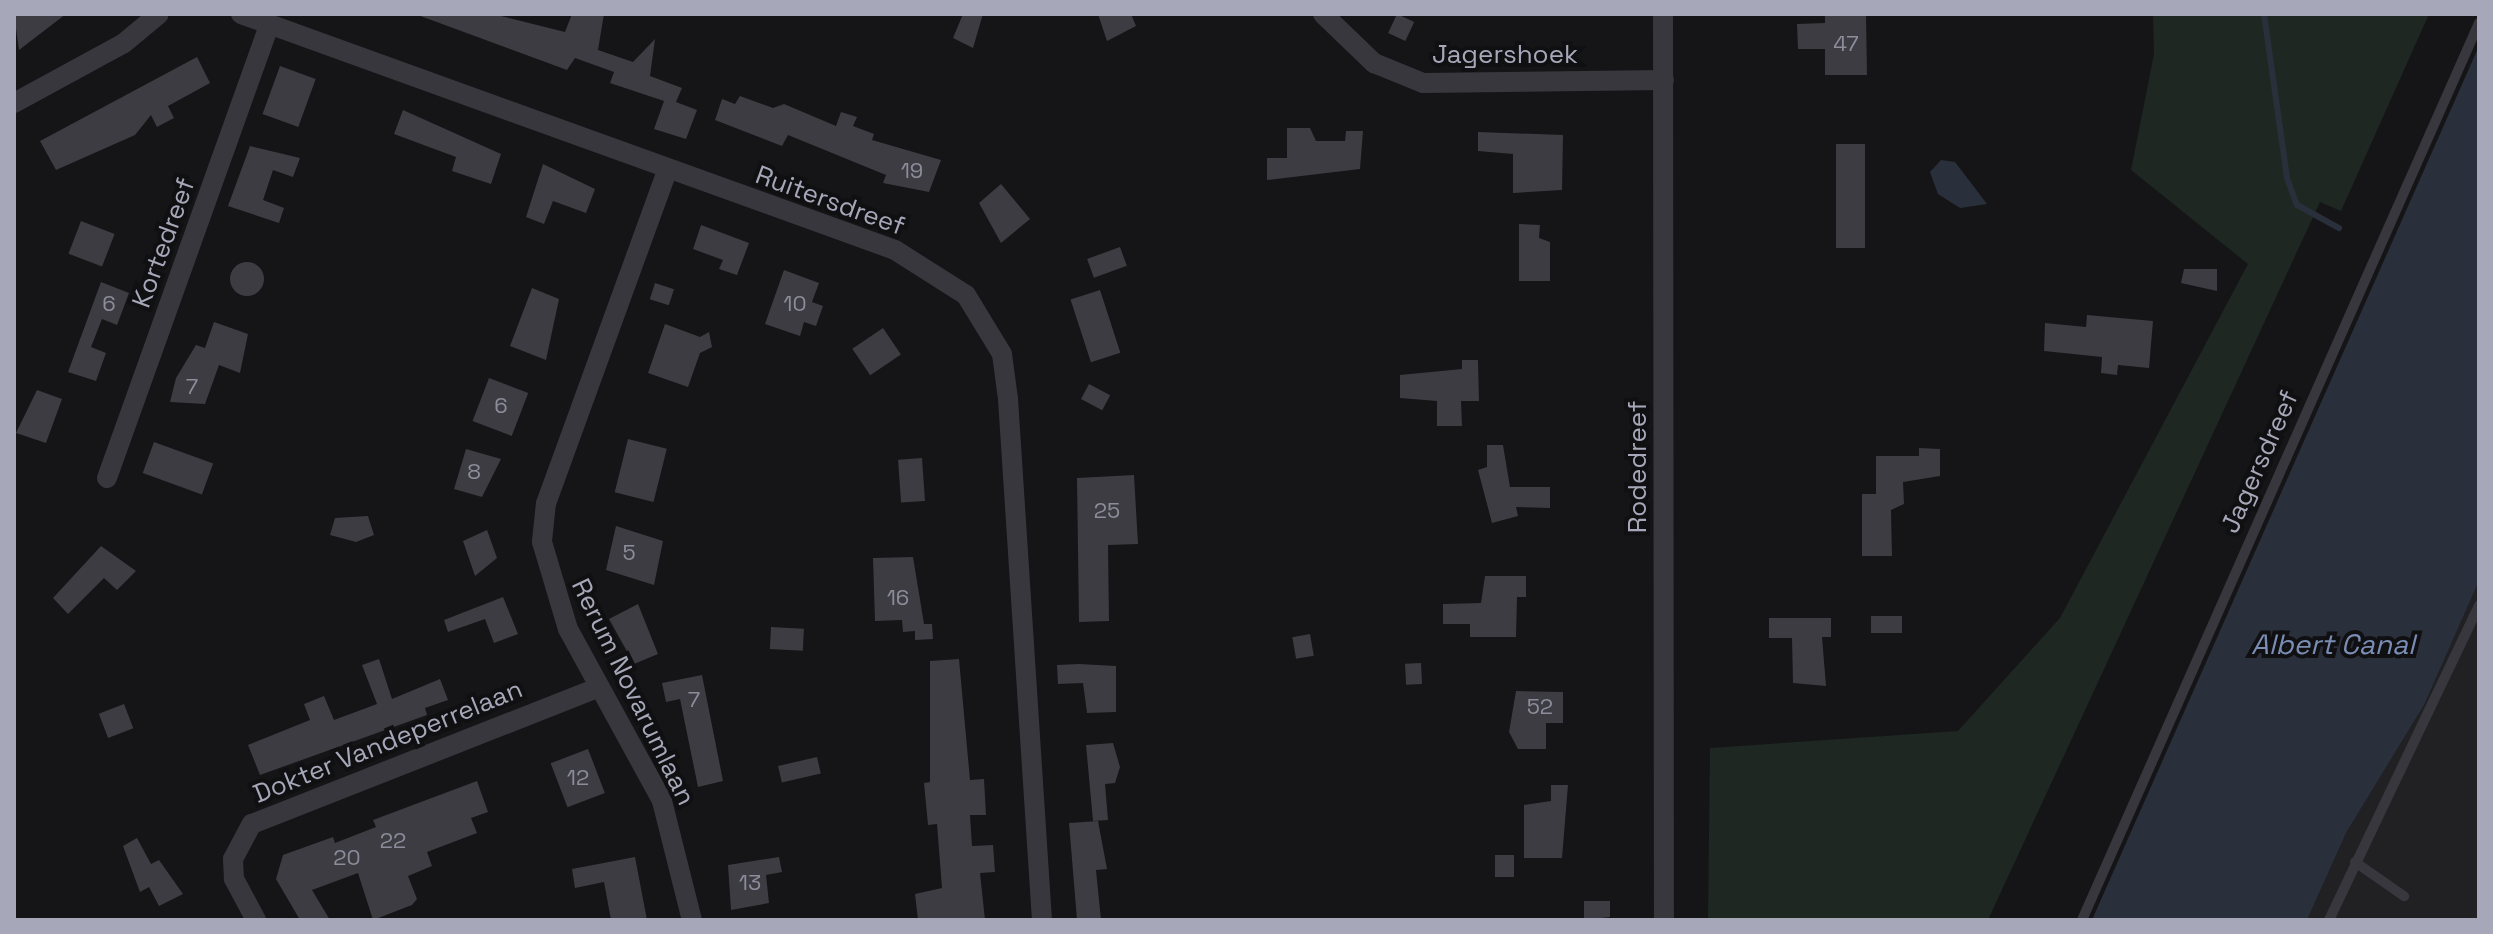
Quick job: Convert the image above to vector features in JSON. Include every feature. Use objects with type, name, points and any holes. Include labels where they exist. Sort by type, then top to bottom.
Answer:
[{"type":"street","points":[[14,103],[124,43],[159,14]]},
{"type":"street","name":"Ruitersdreef","points":[[241,14],[667,171],[895,250],[966,295],[988,322],[1008,399],[1027,739],[1042,920]]},
{"type":"street","name":"Jagershoek","points":[[1323,14],[1374,63],[1423,83],[1664,80]]},
{"type":"street","name":"Rodedreef","points":[[1663,14],[1664,920]]},
{"type":"street","name":"Kortedreef","points":[[107,478],[269,25]]},
{"type":"street","name":"Rerum Novarumlaan","points":[[667,171],[546,503],[548,577],[599,687],[662,801],[692,920]]},
{"type":"street","name":"Dokter Vandeperrelaan","points":[[256,920],[234,879],[233,859],[252,824],[599,687]]},
{"type":"lane","name":"Jagersdreef","points":[[2082,920],[2479,23]]},
{"type":"lane","points":[[2329,920],[2479,605]]},
{"type":"lane","points":[[2355,862],[2404,896]]},
{"type":"shaded area","points":[[2153,14],[2429,14],[2341,211],[2320,202],[1988,920],[1708,920],[1710,748],[1958,731],[2060,618],[2248,264],[2131,170],[2154,54]]},
{"type":"shaded area","points":[[2479,581],[2479,920],[2307,920],[2346,833],[2424,705]]},
{"type":"water","name":"Albert Canal","points":[[2479,46],[2479,581],[2424,705],[2346,833],[2307,920],[2092,920]]},
{"type":"water","points":[[1941,160],[1955,162],[1987,204],[1960,208],[1938,194],[1930,172]]},
{"type":"building","points":[[14,14],[66,14],[19,50]]},
{"type":"building","points":[[415,14],[493,14],[565,32],[572,14],[604,14],[598,50],[633,62],[655,39],[650,76],[682,88],[676,102],[697,110],[686,139],[654,129],[664,101],[610,83],[614,72],[575,58],[567,70]]},
{"type":"building","points":[[963,14],[983,14],[973,48],[953,38]]},
{"type":"building","points":[[1098,14],[1131,14],[1136,26],[1107,41]]},
{"type":"building","points":[[1397,14],[1414,22],[1405,41],[1388,33]]},
{"type":"building","points":[[1825,14],[1866,14],[1867,75],[1825,75],[1825,49],[1798,49],[1797,24],[1825,23]]},
{"type":"building","points":[[197,57],[210,83],[168,106],[174,118],[157,127],[151,115],[135,135],[56,170],[40,141]]},
{"type":"building","points":[[280,66],[316,79],[298,127],[263,114]]},
{"type":"building","points":[[740,96],[773,108],[784,104],[836,126],[841,112],[857,117],[853,126],[874,134],[872,140],[941,160],[929,192],[883,183],[886,175],[788,135],[782,146],[715,120],[722,99],[735,104]]},
{"type":"building","points":[[403,110],[501,154],[491,184],[452,171],[456,157],[394,134]]},
{"type":"building","points":[[1287,128],[1310,128],[1316,141],[1345,141],[1346,131],[1363,131],[1360,169],[1267,180],[1267,158],[1287,158]]},
{"type":"building","points":[[1478,132],[1563,135],[1562,190],[1513,193],[1513,154],[1478,151]]},
{"type":"building","points":[[1836,144],[1865,144],[1865,248],[1836,248]]},
{"type":"building","points":[[250,146],[300,158],[293,177],[273,170],[263,200],[284,208],[279,223],[228,206]]},
{"type":"building","points":[[543,164],[595,189],[586,213],[553,201],[544,224],[526,217]]},
{"type":"building","points":[[1001,184],[1030,219],[1001,243],[979,203]]},
{"type":"building","points":[[81,221],[115,234],[102,267],[68,254]]},
{"type":"building","points":[[1519,224],[1540,225],[1539,238],[1550,242],[1550,281],[1519,281]]},
{"type":"building","points":[[701,225],[749,243],[737,275],[719,269],[723,260],[693,249]]},
{"type":"building","points":[[1120,247],[1127,266],[1094,278],[1087,259]]},
{"type":"building","points":[[247,262],[259,267],[264,279],[259,291],[247,296],[235,291],[230,279],[235,267]]},
{"type":"building","points":[[2184,269],[2217,269],[2217,291],[2181,283]]},
{"type":"building","points":[[784,270],[819,283],[812,302],[823,306],[816,326],[804,322],[800,336],[765,324]]},
{"type":"building","points":[[101,282],[129,293],[117,325],[102,319],[91,347],[106,353],[96,381],[68,372]]},
{"type":"building","points":[[655,283],[674,289],[669,305],[650,299]]},
{"type":"building","points":[[532,288],[559,299],[546,360],[510,346]]},
{"type":"building","points":[[1100,290],[1120,353],[1091,362],[1071,300]]},
{"type":"building","points":[[2087,315],[2153,321],[2149,368],[2118,365],[2117,375],[2101,373],[2102,357],[2044,351],[2045,323],[2086,327]]},
{"type":"building","points":[[214,322],[248,334],[240,373],[219,365],[205,404],[170,402],[176,378],[196,345],[205,348]]},
{"type":"building","points":[[665,324],[700,337],[709,332],[712,347],[700,353],[688,387],[648,373]]},
{"type":"building","points":[[883,328],[901,355],[870,375],[852,349]]},
{"type":"building","points":[[1462,360],[1478,360],[1479,401],[1461,401],[1462,426],[1437,426],[1437,401],[1400,398],[1400,375],[1462,369]]},
{"type":"building","points":[[489,378],[528,393],[512,436],[473,421]]},
{"type":"building","points":[[1089,384],[1110,395],[1102,410],[1081,399]]},
{"type":"building","points":[[37,390],[62,399],[46,443],[16,433]]},
{"type":"building","points":[[628,439],[667,449],[654,502],[615,492]]},
{"type":"building","points":[[154,442],[213,464],[202,495],[143,473]]},
{"type":"building","points":[[1487,445],[1503,445],[1510,487],[1550,487],[1550,508],[1516,507],[1518,516],[1492,523],[1478,470],[1487,467]]},
{"type":"building","points":[[1919,448],[1940,449],[1940,476],[1903,482],[1904,504],[1891,510],[1892,556],[1862,556],[1862,494],[1876,494],[1876,456],[1919,456]]},
{"type":"building","points":[[466,449],[501,459],[482,497],[454,489]]},
{"type":"building","points":[[922,458],[925,501],[901,503],[898,460]]},
{"type":"building","points":[[1134,475],[1138,544],[1108,545],[1109,621],[1079,622],[1077,478]]},
{"type":"building","points":[[368,516],[374,535],[356,542],[330,535],[335,518]]},
{"type":"building","points":[[616,526],[663,541],[654,585],[606,570]]},
{"type":"building","points":[[487,530],[497,558],[475,576],[463,541]]},
{"type":"building","points":[[101,546],[136,571],[117,590],[104,578],[68,614],[53,598]]},
{"type":"building","points":[[913,557],[924,624],[932,624],[933,639],[915,640],[915,631],[903,632],[902,620],[875,621],[873,558]]},
{"type":"building","points":[[1485,576],[1526,576],[1526,597],[1517,597],[1516,637],[1470,637],[1470,624],[1443,624],[1443,604],[1481,603]]},
{"type":"building","points":[[503,597],[518,634],[494,643],[485,619],[448,632],[444,620]]},
{"type":"building","points":[[638,604],[658,654],[634,664],[609,619]]},
{"type":"building","points":[[1871,616],[1902,616],[1902,633],[1871,633]]},
{"type":"building","points":[[1769,618],[1831,618],[1831,637],[1822,637],[1826,686],[1793,683],[1792,638],[1769,638]]},
{"type":"building","points":[[771,627],[804,629],[803,651],[770,649]]},
{"type":"building","points":[[1310,634],[1314,656],[1296,659],[1292,637]]},
{"type":"building","points":[[379,659],[392,699],[440,679],[448,700],[425,708],[427,715],[260,775],[248,745],[310,720],[304,704],[324,696],[334,720],[377,704],[362,665]]},
{"type":"building","points":[[959,659],[970,780],[984,779],[986,815],[970,815],[972,846],[993,845],[995,872],[980,873],[985,920],[918,920],[915,894],[942,888],[937,824],[928,825],[924,783],[930,782],[930,661]]},
{"type":"building","points":[[1421,663],[1422,684],[1406,685],[1405,664]]},
{"type":"building","points":[[1057,665],[1116,666],[1116,712],[1087,713],[1083,683],[1058,684]]},
{"type":"building","points":[[702,675],[723,781],[698,787],[680,699],[666,702],[662,683]]},
{"type":"building","points":[[1516,691],[1563,692],[1563,723],[1546,723],[1546,749],[1518,749],[1509,732]]},
{"type":"building","points":[[124,704],[133,728],[108,738],[99,714]]},
{"type":"building","points":[[1113,743],[1120,767],[1115,783],[1105,784],[1108,820],[1093,821],[1086,745]]},
{"type":"building","points":[[588,749],[605,793],[568,807],[551,763]]},
{"type":"building","points":[[817,757],[821,774],[782,783],[778,766]]},
{"type":"building","points":[[477,781],[488,812],[471,818],[477,833],[427,852],[432,866],[408,876],[417,899],[412,905],[373,920],[358,873],[312,890],[330,920],[300,920],[276,879],[283,855],[333,837],[335,843],[376,827],[373,820]]},
{"type":"building","points":[[1551,785],[1568,785],[1562,858],[1524,858],[1524,805],[1551,801]]},
{"type":"building","points":[[1098,821],[1107,869],[1096,870],[1101,920],[1077,920],[1069,823]]},
{"type":"building","points":[[137,838],[151,864],[159,860],[183,894],[159,906],[149,887],[140,892],[123,846]]},
{"type":"building","points":[[1495,855],[1514,855],[1514,877],[1495,877]]},
{"type":"building","points":[[635,857],[647,920],[611,920],[604,882],[575,888],[572,869]]},
{"type":"building","points":[[779,857],[782,872],[766,875],[769,903],[731,910],[728,865]]},
{"type":"building","points":[[1584,901],[1610,901],[1610,917],[1584,920]]},
{"type":"waterway","points":[[2264,14],[2287,178],[2297,205],[2339,228]]}]
